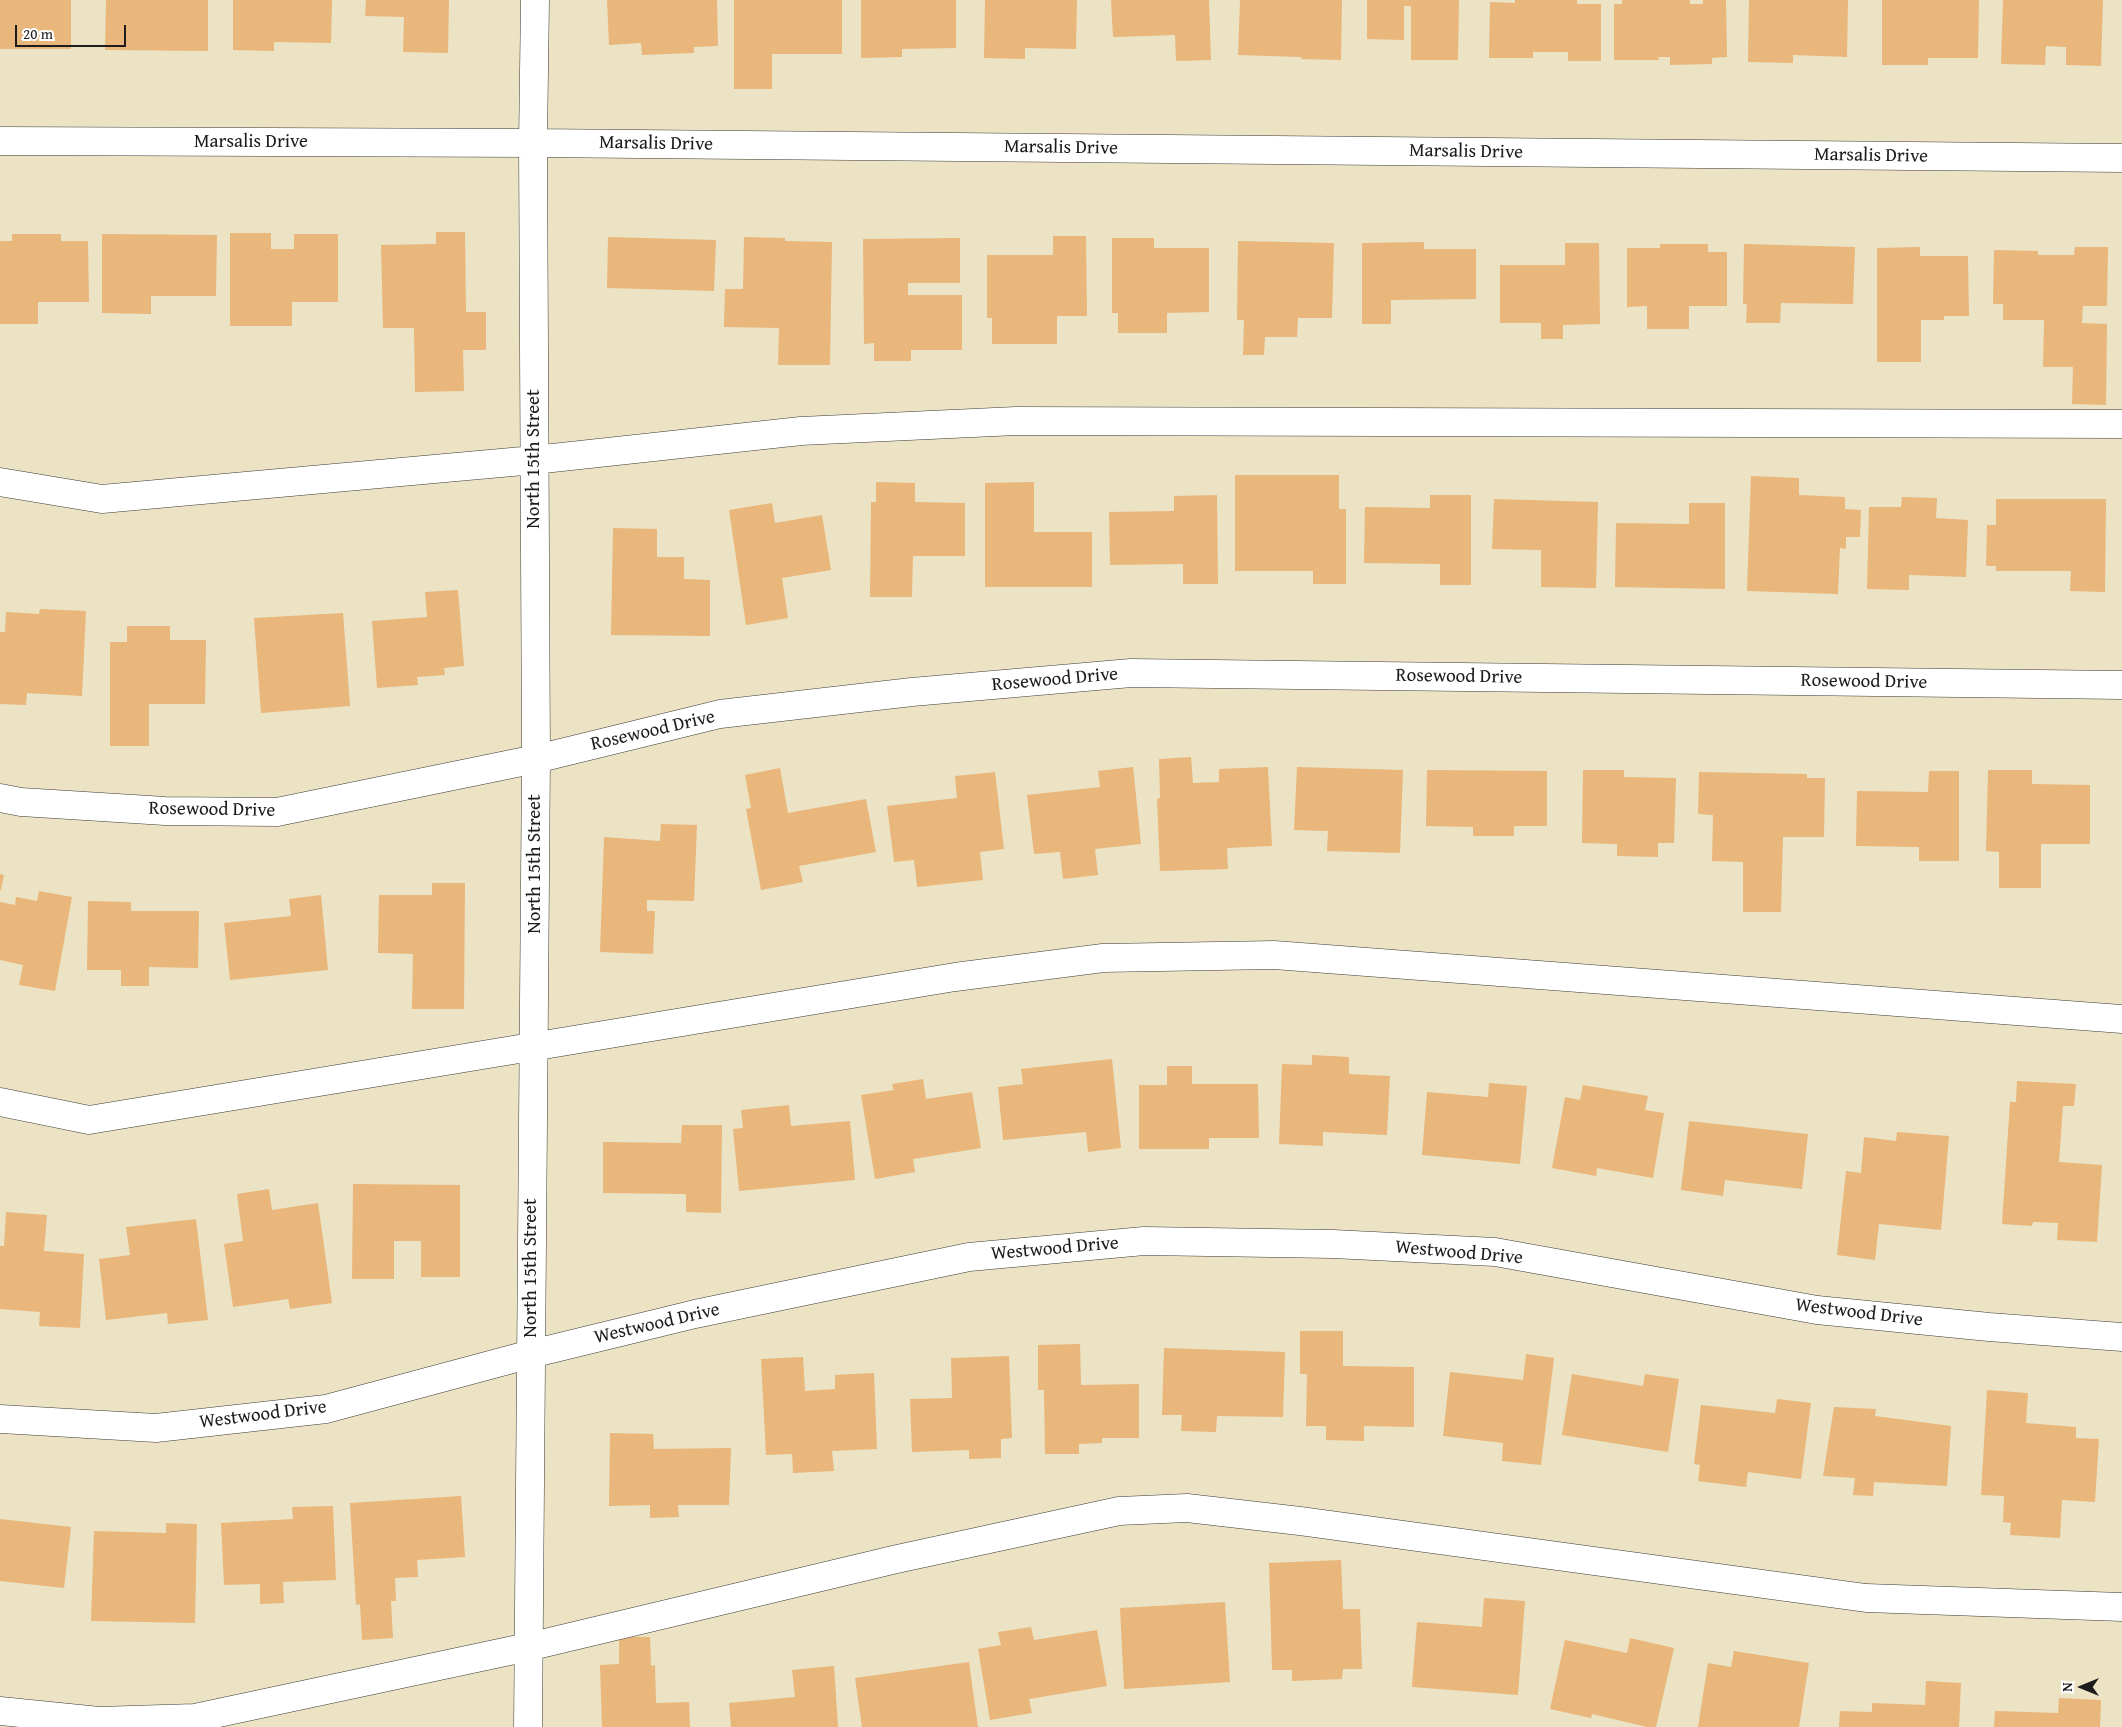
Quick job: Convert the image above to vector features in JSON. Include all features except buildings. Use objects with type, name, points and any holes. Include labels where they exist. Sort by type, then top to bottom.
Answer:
[{"type":"street","name":"North 15th Street","points":[[528,1727],[536,759],[533,143],[535,0]]},
{"type":"street","name":"Marsalis Drive","points":[[0,141],[533,143],[2122,158]]},
{"type":"street","points":[[0,482],[102,498],[534,460],[801,431],[1016,421],[2122,424]]},
{"type":"street","name":"Rosewood Drive","points":[[0,798],[21,802],[165,811],[277,812],[536,759],[720,714],[912,692],[1131,673],[2122,685]]},
{"type":"street","points":[[0,1102],[89,1120],[955,977],[1103,958],[1274,955],[2122,1019]]},
{"type":"street","name":"Westwood Drive","points":[[0,1419],[156,1428],[326,1409],[531,1354],[696,1314],[968,1256],[1144,1241],[1333,1244],[1495,1252],[1817,1310],[1989,1327],[2122,1336]]},
{"type":"street","points":[[0,1711],[98,1721],[195,1718],[528,1647],[897,1559],[1119,1511],[1187,1508],[1300,1520],[1866,1598],[2122,1607]]}]
